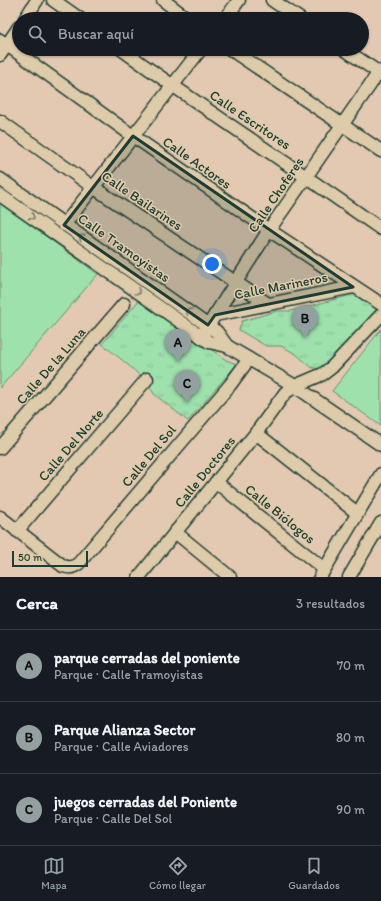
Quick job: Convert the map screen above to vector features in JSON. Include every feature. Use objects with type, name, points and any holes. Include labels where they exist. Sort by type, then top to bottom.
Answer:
[{"type":"street","points":[[30,12],[38,0]]},
{"type":"street","points":[[53,0],[70,12]]},
{"type":"street","points":[[163,0],[179,12]]},
{"type":"street","points":[[230,12],[239,0]]},
{"type":"street","points":[[272,0],[290,12]]},
{"type":"street","points":[[2,47],[12,35]]},
{"type":"street","name":"Calle Actores","points":[[2,47],[12,54]]},
{"type":"street","name":"Calle Actores","points":[[15,56],[353,287],[381,304]]},
{"type":"street","name":"Calle Escritores","points":[[131,56],[381,229]]},
{"type":"street","points":[[64,225],[196,56]]},
{"type":"street","points":[[240,56],[381,151]]},
{"type":"street","points":[[354,56],[380,73]]},
{"type":"street","name":"Calle Choferes","points":[[201,337],[269,230],[380,73]]},
{"type":"street","name":"Calle Bailarines","points":[[0,121],[94,187],[268,304]]},
{"type":"street","name":"Calle Tramoyistas","points":[[0,179],[218,332],[227,346]]},
{"type":"street","name":"Calle Tramoyistas","points":[[0,195],[201,337],[209,342],[227,346],[295,386],[381,445]]},
{"type":"street","name":"Calle Marineros","points":[[215,314],[353,287]]},
{"type":"street","name":"Calle De la Luna","points":[[0,448],[124,304]]},
{"type":"street","points":[[295,386],[323,374],[332,367],[381,315]]},
{"type":"street","name":"Calle Del Sol","points":[[17,531],[63,566],[68,568],[74,567],[230,385],[249,359]]},
{"type":"street","name":"Calle Del Norte","points":[[17,531],[147,379]]},
{"type":"street","name":"Calle Doctores","points":[[139,577],[256,433],[285,393],[295,386]]},
{"type":"street","points":[[256,433],[357,513]]},
{"type":"street","points":[[322,573],[381,474]]},
{"type":"street","name":"Calle Biólogos","points":[[216,482],[322,573]]},
{"type":"street","points":[[0,517],[17,531]]},
{"type":"street","points":[[350,577],[381,523]]},
{"type":"street","points":[[175,532],[230,577]]},
{"type":"highlighted area","points":[[133,136],[353,287],[215,315],[208,325],[64,225]]},
{"type":"green space","points":[[0,203],[98,274],[0,388]]},
{"type":"green space","points":[[359,293],[381,308],[322,370],[311,367],[296,354],[281,346],[266,346],[239,330],[242,321],[277,311],[291,311]]},
{"type":"green space","points":[[140,299],[226,360],[237,364],[188,421],[154,394],[150,387],[138,374],[102,344]]},
{"type":"green space","points":[[381,329],[381,426],[332,391]]},
{"type":"place","name":"Parque Alianza Sector","points":[[305,338]]},
{"type":"place","name":"parque cerradas del poniente","points":[[178,362]]},
{"type":"place","name":"juegos cerradas del Poniente","points":[[187,403]]}]
